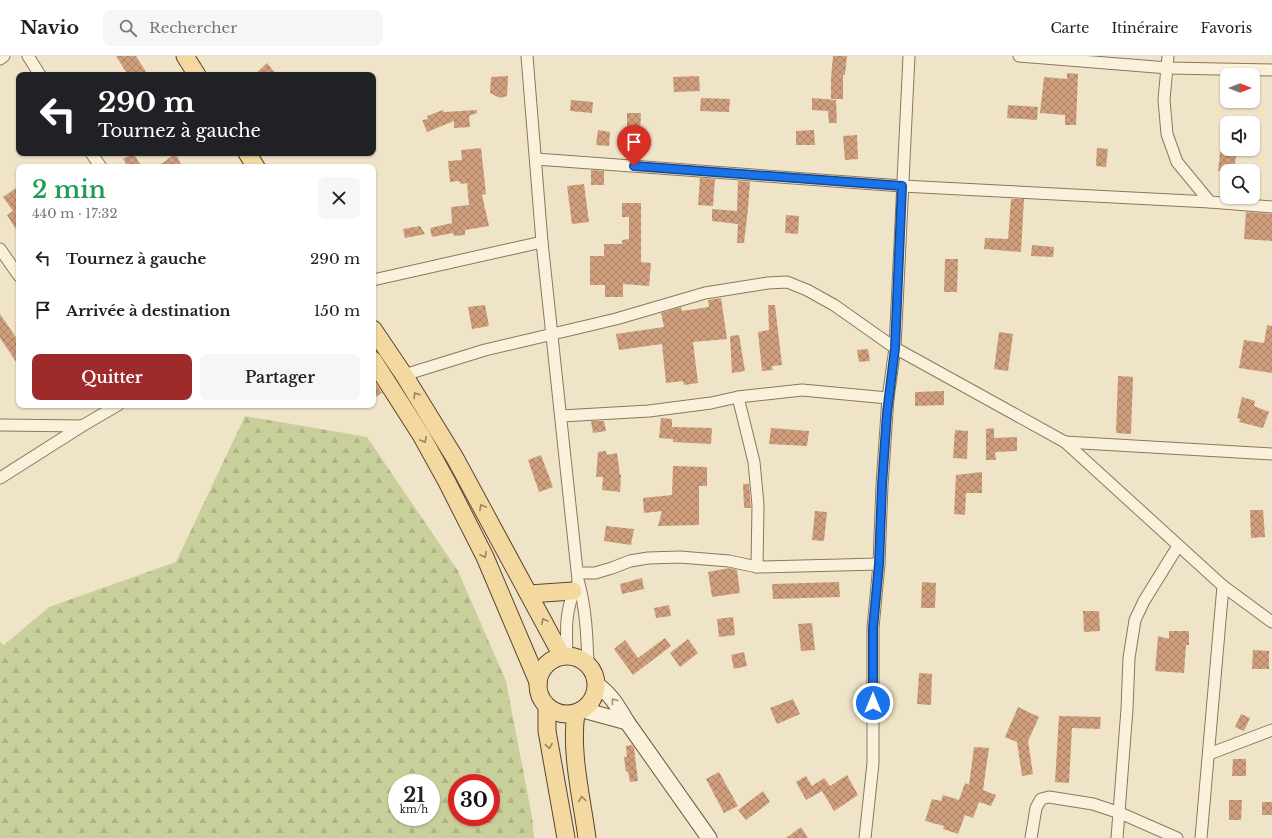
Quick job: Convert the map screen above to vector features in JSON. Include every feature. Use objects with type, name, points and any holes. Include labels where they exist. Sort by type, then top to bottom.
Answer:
[{"type":"main road","points":[[186,56],[195,72]]},
{"type":"main road","points":[[376,333],[404,375],[455,458],[529,594],[565,656]]},
{"type":"main road","points":[[376,365],[421,435],[485,557],[538,682],[539,696],[547,707],[561,714],[580,712],[627,722]]},
{"type":"main road","points":[[529,594],[576,582]]},
{"type":"main road","points":[[538,682],[542,670],[550,660],[565,656],[578,658],[588,664],[594,673],[596,684],[595,694],[590,703],[580,712],[575,723],[576,762],[587,838]]},
{"type":"main road","points":[[596,684],[606,691],[616,703],[627,722],[709,838]]},
{"type":"main road","points":[[547,707],[547,731],[566,838]]},
{"type":"street","points":[[0,58],[4,56]]},
{"type":"street","points":[[28,56],[38,72]]},
{"type":"street","points":[[527,56],[551,334],[561,416],[576,582],[583,597],[586,618],[588,664]]},
{"type":"street","points":[[865,838],[873,763],[873,628],[879,564],[882,485],[888,398],[895,348],[909,56]]},
{"type":"street","points":[[1019,56],[1168,68],[1272,70]]},
{"type":"street","points":[[1168,56],[1164,100],[1167,134],[1177,162],[1210,202]]},
{"type":"street","points":[[536,159],[902,186],[1210,202],[1272,207]]},
{"type":"street","points":[[376,279],[542,242]]},
{"type":"street","points":[[0,249],[16,272]]},
{"type":"street","points":[[404,375],[485,350],[616,319],[705,293],[768,283],[787,282],[807,290],[834,305],[895,348],[1065,442],[1223,586],[1272,622]]},
{"type":"street","points":[[561,416],[649,411],[711,403],[738,397],[802,390],[888,398]]},
{"type":"street","points":[[738,397],[754,462],[758,505],[757,568]]},
{"type":"street","points":[[0,478],[112,408]]},
{"type":"street","points":[[0,425],[82,426]]},
{"type":"street","points":[[1065,442],[1272,454]]},
{"type":"street","points":[[1117,838],[1127,709],[1129,658],[1135,620],[1144,600],[1178,546]]},
{"type":"street","points":[[565,656],[566,620],[576,582],[596,572],[630,561],[648,558],[680,557],[729,561],[757,568],[879,564]]},
{"type":"street","points":[[1201,838],[1223,586]]},
{"type":"street","points":[[1209,754],[1272,730]]},
{"type":"street","points":[[1031,838],[1036,808],[1041,799],[1049,797],[1093,804],[1120,813],[1177,838]]},
{"type":"green space","points":[[245,416],[367,437],[458,571],[506,681],[532,817],[534,838],[0,838],[0,642],[4,645],[49,607],[176,562]]},
{"type":"building","points":[[116,56],[136,56],[146,72],[126,72]]},
{"type":"building","points":[[833,56],[847,56],[845,75],[843,75],[843,99],[831,99]]},
{"type":"building","points":[[267,63],[274,72],[257,72]]},
{"type":"building","points":[[1067,73],[1078,74],[1076,125],[1065,125],[1065,115],[1040,113],[1044,77],[1067,79]]},
{"type":"building","points":[[508,76],[507,96],[500,98],[490,93],[491,77]]},
{"type":"building","points":[[699,76],[700,91],[674,92],[673,77]]},
{"type":"building","points":[[701,98],[730,99],[729,112],[700,111]]},
{"type":"building","points":[[812,98],[836,100],[837,123],[829,123],[828,111],[812,110]]},
{"type":"building","points":[[571,100],[593,102],[592,113],[570,111]]},
{"type":"building","points":[[1008,105],[1038,107],[1037,120],[1007,118]]},
{"type":"building","points":[[443,110],[444,112],[477,110],[477,113],[469,116],[470,127],[454,128],[454,121],[427,132],[422,120],[428,119],[427,116]]},
{"type":"building","points":[[627,113],[641,113],[640,135],[627,134]]},
{"type":"building","points":[[598,130],[610,132],[609,146],[596,145]]},
{"type":"building","points":[[814,130],[815,145],[796,145],[796,131]]},
{"type":"building","points":[[857,135],[858,159],[845,160],[843,136]]},
{"type":"building","points":[[481,148],[486,194],[482,195],[489,226],[465,230],[465,235],[454,236],[453,233],[432,237],[430,228],[452,223],[451,207],[469,205],[467,183],[461,184],[459,181],[450,182],[448,161],[462,160],[461,150]]},
{"type":"building","points":[[1097,148],[1108,149],[1106,167],[1096,166]]},
{"type":"building","points":[[1220,152],[1220,156],[1236,156],[1235,164],[1220,164],[1220,171],[1218,171]]},
{"type":"building","points":[[128,156],[135,156],[140,164],[126,164],[123,159]]},
{"type":"building","points":[[172,156],[176,156],[181,163],[180,164],[161,164]]},
{"type":"building","points":[[591,170],[604,171],[604,185],[591,185]]},
{"type":"building","points":[[700,178],[715,179],[713,206],[698,205]]},
{"type":"building","points":[[738,181],[750,182],[744,243],[737,243],[738,224],[712,221],[712,209],[737,211]]},
{"type":"building","points":[[584,184],[589,222],[572,224],[567,186]]},
{"type":"building","points":[[16,188],[16,229],[7,215],[13,211],[3,197]]},
{"type":"building","points":[[1011,199],[1024,199],[1021,252],[984,249],[985,238],[1008,239]]},
{"type":"building","points":[[622,203],[641,203],[641,262],[651,263],[649,286],[623,284],[623,297],[605,297],[605,285],[590,285],[590,256],[604,256],[604,244],[622,244],[622,240],[629,239],[629,217],[622,217]]},
{"type":"building","points":[[1246,212],[1272,214],[1272,241],[1244,239]]},
{"type":"building","points":[[786,215],[799,216],[798,234],[785,233]]},
{"type":"building","points":[[420,226],[425,234],[405,238],[403,229]]},
{"type":"building","points":[[1032,245],[1054,247],[1053,257],[1031,256]]},
{"type":"building","points":[[945,259],[958,259],[957,292],[944,292]]},
{"type":"building","points":[[721,298],[727,339],[693,342],[698,383],[684,385],[683,381],[666,383],[662,344],[619,350],[616,334],[664,327],[661,313],[681,307],[682,311],[709,307],[708,300]]},
{"type":"building","points":[[485,305],[489,326],[472,329],[468,307]]},
{"type":"building","points":[[768,305],[775,305],[782,365],[772,366],[773,370],[762,371],[758,332],[769,330]]},
{"type":"building","points":[[0,314],[16,338],[16,362],[0,338]]},
{"type":"building","points":[[1267,325],[1272,326],[1272,373],[1239,368],[1244,340],[1264,343]]},
{"type":"building","points":[[999,332],[1013,334],[1008,371],[994,369]]},
{"type":"building","points":[[739,335],[745,371],[732,373],[730,336]]},
{"type":"building","points":[[868,349],[870,361],[859,362],[857,350]]},
{"type":"building","points":[[1118,376],[1133,377],[1131,434],[1116,433]]},
{"type":"building","points":[[376,384],[382,393],[376,397]]},
{"type":"building","points":[[944,391],[944,405],[915,406],[915,392]]},
{"type":"building","points":[[1242,397],[1255,401],[1254,406],[1269,412],[1263,428],[1239,422],[1240,419],[1237,418]]},
{"type":"building","points":[[661,418],[672,419],[672,427],[712,428],[711,444],[673,442],[673,439],[659,438]]},
{"type":"building","points":[[591,421],[604,421],[606,431],[593,433]]},
{"type":"building","points":[[771,428],[809,431],[807,446],[769,444]]},
{"type":"building","points":[[994,428],[994,438],[1017,437],[1017,451],[995,452],[996,460],[986,460],[986,429]]},
{"type":"building","points":[[955,430],[968,431],[967,459],[953,458]]},
{"type":"building","points":[[606,451],[607,455],[617,453],[621,475],[620,492],[602,490],[603,477],[596,477],[598,452]]},
{"type":"building","points":[[541,455],[553,487],[539,492],[528,460]]},
{"type":"building","points":[[673,466],[707,467],[707,486],[699,486],[699,525],[658,526],[662,511],[644,513],[643,498],[672,495]]},
{"type":"building","points":[[982,472],[982,493],[966,493],[965,515],[954,514],[956,475]]},
{"type":"building","points":[[743,484],[749,484],[751,508],[744,508]]},
{"type":"building","points":[[1250,510],[1263,510],[1265,537],[1251,538]]},
{"type":"building","points":[[815,511],[827,512],[824,541],[812,540]]},
{"type":"building","points":[[606,526],[634,529],[631,545],[604,541]]},
{"type":"building","points":[[730,568],[737,570],[740,593],[712,597],[708,572]]},
{"type":"building","points":[[642,578],[644,589],[622,594],[620,584]]},
{"type":"building","points":[[839,582],[840,597],[773,599],[772,584]]},
{"type":"building","points":[[922,582],[936,583],[935,608],[921,608]]},
{"type":"building","points":[[669,605],[671,616],[656,618],[654,608]]},
{"type":"building","points":[[1083,611],[1099,611],[1100,631],[1084,632]]},
{"type":"building","points":[[733,617],[735,635],[719,637],[717,619]]},
{"type":"building","points":[[812,623],[815,650],[801,651],[798,624]]},
{"type":"building","points":[[1169,631],[1189,631],[1189,645],[1186,645],[1184,673],[1155,671],[1158,636],[1169,639]]},
{"type":"building","points":[[665,638],[671,646],[633,675],[614,649],[625,640],[638,658]]},
{"type":"building","points":[[688,639],[698,653],[680,667],[670,653]]},
{"type":"building","points":[[1253,650],[1269,651],[1269,669],[1252,669]]},
{"type":"building","points":[[744,652],[747,666],[734,669],[731,655]]},
{"type":"building","points":[[919,673],[932,674],[931,705],[917,704]]},
{"type":"building","points":[[793,699],[800,714],[777,724],[770,708]]},
{"type":"building","points":[[1018,707],[1039,717],[1028,741],[1033,774],[1022,776],[1017,742],[1005,737]]},
{"type":"building","points":[[1241,714],[1250,718],[1244,731],[1235,727]]},
{"type":"building","points":[[1059,716],[1101,717],[1100,729],[1072,728],[1069,783],[1055,782]]},
{"type":"building","points":[[632,745],[634,748],[638,781],[630,782],[628,771],[626,772],[624,757],[627,757],[626,746]]},
{"type":"building","points":[[974,747],[989,748],[983,790],[996,795],[991,806],[979,802],[973,818],[965,815],[958,834],[943,829],[944,826],[925,821],[932,799],[941,801],[943,795],[959,800],[965,783],[969,785]]},
{"type":"building","points":[[1233,759],[1246,759],[1246,776],[1232,776]]},
{"type":"building","points":[[719,772],[738,806],[724,813],[706,779]]},
{"type":"building","points":[[847,775],[858,795],[834,811],[822,791],[806,800],[796,782],[806,776],[812,786],[824,778],[830,786]]},
{"type":"building","points":[[763,791],[770,802],[746,820],[738,810]]},
{"type":"building","points":[[1229,800],[1242,800],[1241,820],[1229,820]]},
{"type":"building","points":[[1262,802],[1272,802],[1272,815],[1262,815]]},
{"type":"building","points":[[801,827],[808,838],[786,838]]},
{"type":"route","points":[[634,166],[902,186],[895,348],[888,398],[882,485],[879,564],[873,628],[873,703]]}]
